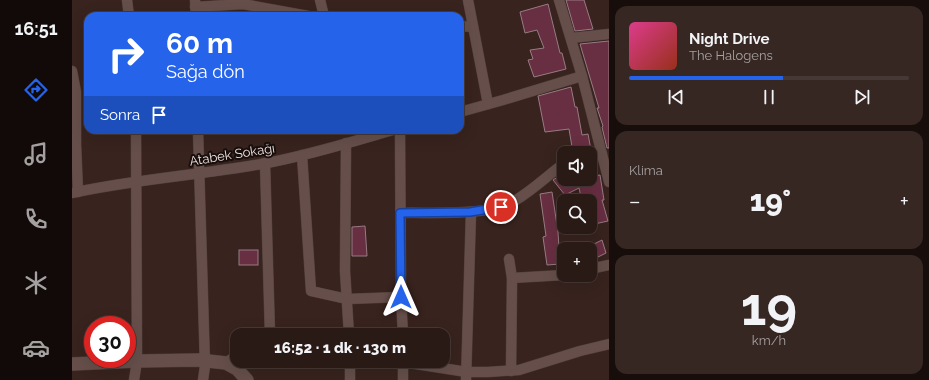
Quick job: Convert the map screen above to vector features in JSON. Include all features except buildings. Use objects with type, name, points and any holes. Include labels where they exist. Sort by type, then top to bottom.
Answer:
[{"type":"street","points":[[127,0],[128,12]]},
{"type":"street","points":[[320,0],[323,12]]},
{"type":"street","points":[[468,0],[488,104]]},
{"type":"street","points":[[559,0],[582,76],[609,182]]},
{"type":"street","points":[[195,8],[243,4],[286,12]]},
{"type":"street","points":[[464,26],[473,27]]},
{"type":"street","points":[[571,38],[609,34]]},
{"type":"street","points":[[72,71],[76,92],[75,192]]},
{"type":"street","points":[[464,111],[582,76]]},
{"type":"street","points":[[136,134],[136,316]]},
{"type":"street","points":[[198,134],[205,361],[203,380]]},
{"type":"street","points":[[400,134],[401,297],[403,328]]},
{"type":"street","name":"Atabek Sokağı","points":[[75,192],[265,163],[346,143],[358,135]]},
{"type":"street","points":[[346,143],[345,271],[348,328]]},
{"type":"street","points":[[597,155],[602,154]]},
{"type":"street","points":[[302,155],[311,291],[347,299],[401,297]]},
{"type":"street","points":[[265,163],[270,328]]},
{"type":"street","points":[[400,213],[470,212],[501,207],[516,201],[557,169]]},
{"type":"street","points":[[467,376],[470,212]]},
{"type":"street","points":[[510,259],[512,278],[511,371]]},
{"type":"street","points":[[597,268],[609,265]]},
{"type":"street","points":[[512,278],[557,275]]},
{"type":"street","points":[[430,368],[467,376],[519,370],[580,351],[609,344]]},
{"type":"street","points":[[226,363],[230,360]]},
{"type":"street","points":[[136,361],[205,361],[226,363],[237,369],[247,380]]},
{"type":"street","points":[[72,364],[84,363]]},
{"type":"street","points":[[134,380],[135,368]]},
{"type":"street","points":[[350,368],[350,380]]},
{"type":"street","points":[[403,368],[403,380]]},
{"type":"route","points":[[401,297],[400,213],[470,212],[501,207]]}]
